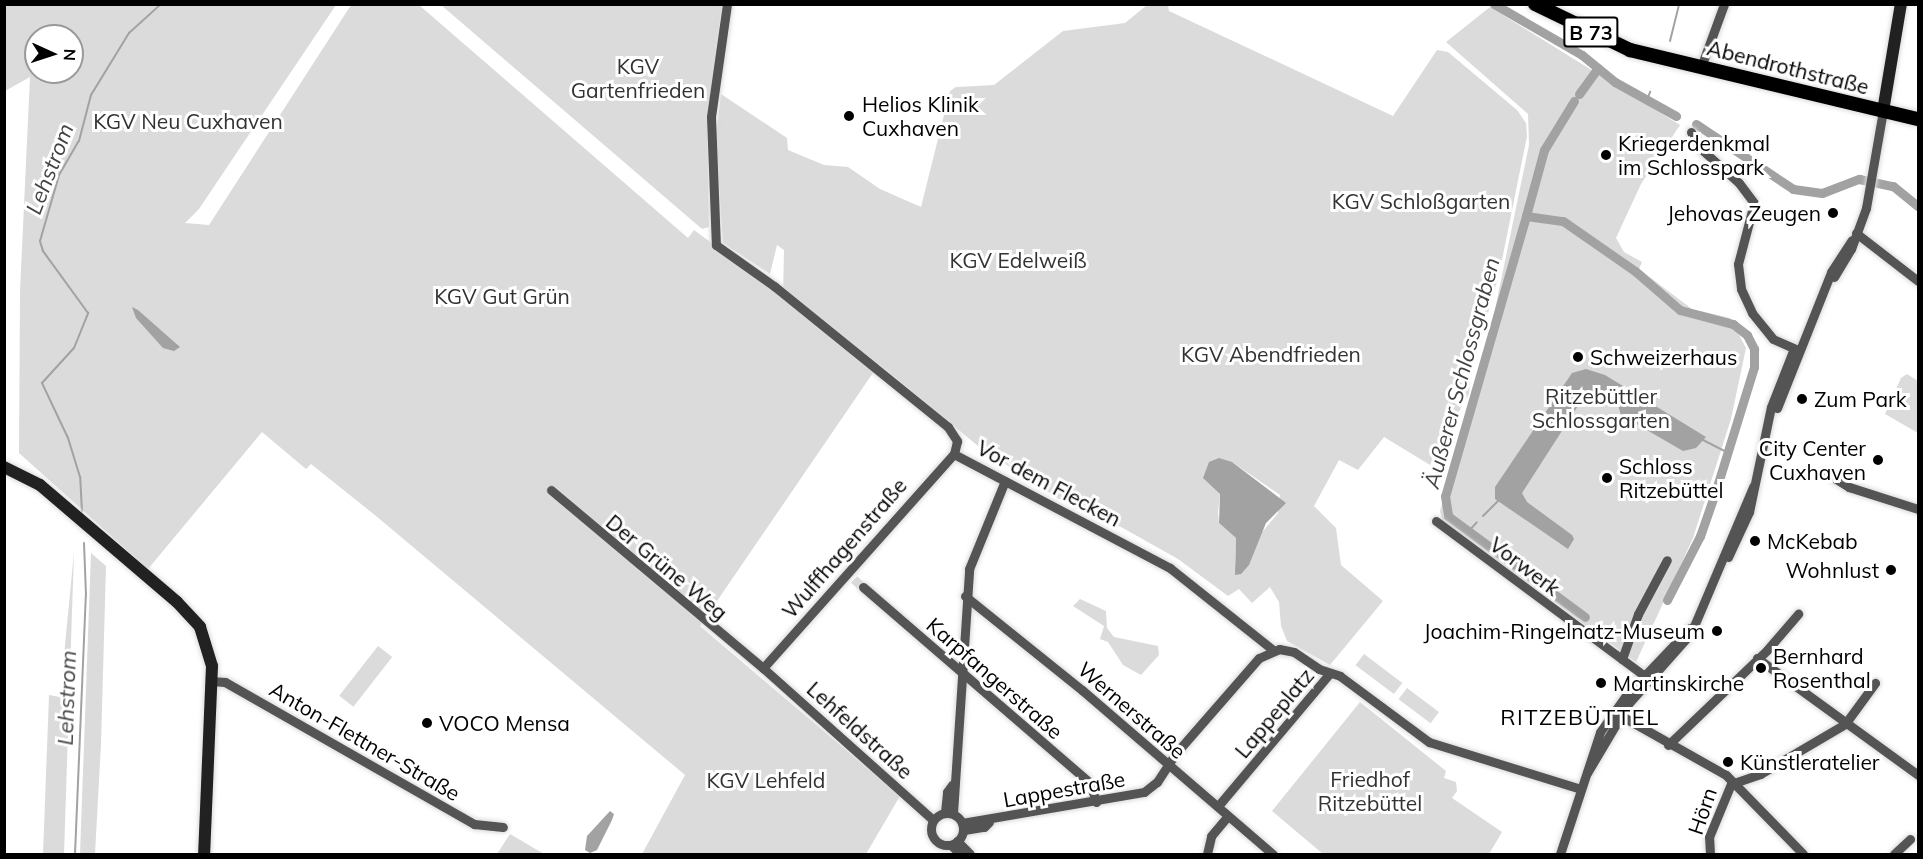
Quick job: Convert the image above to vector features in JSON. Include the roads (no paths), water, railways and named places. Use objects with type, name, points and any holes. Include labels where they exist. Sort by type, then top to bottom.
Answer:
[{"type":"main road","name":"Abendrothstraße","points":[[1535,4],[1617,45],[1918,119]]},
{"type":"street","name":"Vor dem Flecken","points":[[727,4],[711,117],[716,245],[774,286],[948,427],[957,441],[954,454],[1170,568],[1273,650]]},
{"type":"street","points":[[1701,67],[1724,4]]},
{"type":"street","points":[[1560,855],[1596,740],[1695,624],[1719,573],[1753,487],[1772,413],[1788,382],[1798,350],[1827,282],[1846,244],[1854,236],[1870,186],[1901,4]]},
{"type":"street","points":[[1691,132],[1706,154],[1739,183],[1754,203],[1738,264],[1741,289],[1752,313],[1773,339],[1798,350]]},
{"type":"street","points":[[1854,236],[1918,281]]},
{"type":"street","name":"Wulffhagenstraße","points":[[763,668],[850,576],[954,454]]},
{"type":"street","points":[[4,467],[40,485],[155,584],[197,629],[211,681],[204,855]]},
{"type":"street","points":[[1828,474],[1849,487],[1918,509]]},
{"type":"street","points":[[949,813],[965,596],[975,547],[1005,480]]},
{"type":"street","name":"Der Grüne Weg","points":[[550,490],[763,668]]},
{"type":"street","name":"Vorwerk","points":[[1436,521],[1648,678]]},
{"type":"street","points":[[1622,659],[1638,614],[1667,560]]},
{"type":"street","name":"Karpfangerstraße","points":[[863,587],[960,674],[1090,783],[1096,802]]},
{"type":"street","name":"Wernerstraße","points":[[965,596],[1218,806],[1273,855]]},
{"type":"street","points":[[1668,745],[1757,658],[1798,614]]},
{"type":"street","name":"Lappeplatz","points":[[1168,764],[1259,657],[1273,650],[1292,651],[1330,673],[1218,806]]},
{"type":"street","points":[[1757,658],[1918,775]]},
{"type":"street","name":"Lehfeldstraße","points":[[763,668],[933,820]]},
{"type":"street","points":[[1330,673],[1429,742],[1581,789]]},
{"type":"street","name":"Anton-Flettner-Straße","points":[[211,681],[225,682],[474,824],[504,827]]},
{"type":"street","points":[[1735,782],[1760,774],[1848,722],[1875,683]]},
{"type":"street","points":[[1617,713],[1668,745],[1735,782],[1803,855]]},
{"type":"street","name":"Lappestraße","points":[[963,827],[1144,792],[1157,782],[1168,764]]},
{"type":"street","name":"Hörn","points":[[1710,855],[1709,837],[1729,787],[1735,782]]},
{"type":"street","points":[[949,813],[933,820],[932,837],[941,844],[954,843],[970,855]]},
{"type":"street","points":[[949,813],[963,827],[954,843]]},
{"type":"street","points":[[1207,855],[1211,836],[1228,816]]},
{"type":"street","points":[[1894,855],[1910,839]]},
{"type":"street","points":[[954,843],[960,855]]},
{"type":"waterway","name":"Lehstrom","points":[[82,512],[80,477],[68,438],[42,383],[74,348],[88,313],[43,251],[40,241],[59,175],[79,141],[91,95],[129,33],[161,4]]},
{"type":"waterway","points":[[1494,4],[1582,55],[1615,82],[1676,116]]},
{"type":"waterway","points":[[1670,41],[1679,4]]},
{"type":"waterway","name":"Äußerer Schlossgraben","points":[[1579,94],[1598,68]]},
{"type":"waterway","points":[[1647,100],[1650,92]]},
{"type":"waterway","name":"Äußerer Schlossgraben","points":[[1574,101],[1544,150],[1526,216],[1563,221],[1635,271],[1680,310],[1733,324],[1747,335],[1754,349],[1754,367],[1715,493],[1700,536],[1667,600]]},
{"type":"waterway","points":[[1696,124],[1793,189],[1822,193],[1859,179],[1893,186],[1918,206]]},
{"type":"waterway","name":"Äußerer Schlossgraben","points":[[1526,216],[1445,496],[1448,516],[1585,617]]},
{"type":"waterway","points":[[1701,439],[1728,453]]},
{"type":"waterway","name":"Äußerer Schlossgraben","points":[[1483,516],[1500,499]]},
{"type":"waterway","name":"Äußerer Schlossgraben","points":[[1468,532],[1477,522]]},
{"type":"waterway","name":"Lehstrom","points":[[75,854],[86,595],[84,543]]},
{"type":"tunnel","points":[[854,579],[863,587]]},
{"type":"place","name":"Helios Klinik Cuxhaven","points":[[849,116]]},
{"type":"place","name":"Kriegerdenkmal im Schlosspark","points":[[1606,155]]},
{"type":"place","name":"Jehovas Zeugen","points":[[1833,213]]},
{"type":"place","name":"Schweizerhaus","points":[[1578,357]]},
{"type":"place","name":"Zum Park","points":[[1802,399]]},
{"type":"place","name":"City Center Cuxhaven","points":[[1878,460]]},
{"type":"place","name":"Schloss Ritzebüttel","points":[[1607,478]]},
{"type":"place","name":"McKebab","points":[[1755,541]]},
{"type":"place","name":"Wohnlust","points":[[1891,570]]},
{"type":"place","name":"Joachim-Ringelnatz-Museum","points":[[1717,631]]},
{"type":"place","name":"Bernhard Rosenthal","points":[[1761,668]]},
{"type":"place","name":"Martinskirche","points":[[1601,683]]},
{"type":"place","name":"VOCO Mensa","points":[[427,723]]},
{"type":"place","name":"Künstleratelier","points":[[1728,762]]},
{"type":"district","name":"RITZEBÜTTEL","points":[[1580,718]]},
{"type":"park label","name":"KGV Gartenfrieden","points":[[638,78]]},
{"type":"park label","name":"KGV Neu Cuxhaven","points":[[188,121]]},
{"type":"park label","name":"KGV Schloßgarten","points":[[1421,201]]},
{"type":"park label","name":"KGV Edelweiß","points":[[1018,260]]},
{"type":"park label","name":"KGV Gut Grün","points":[[502,296]]},
{"type":"park label","name":"KGV Abendfrieden","points":[[1271,354]]},
{"type":"park label","name":"Ritzebüttler Schlossgarten","points":[[1601,408]]},
{"type":"park label","name":"KGV Lehfeld","points":[[766,780]]},
{"type":"park label","name":"Friedhof Ritzebüttel","points":[[1370,791]]}]
